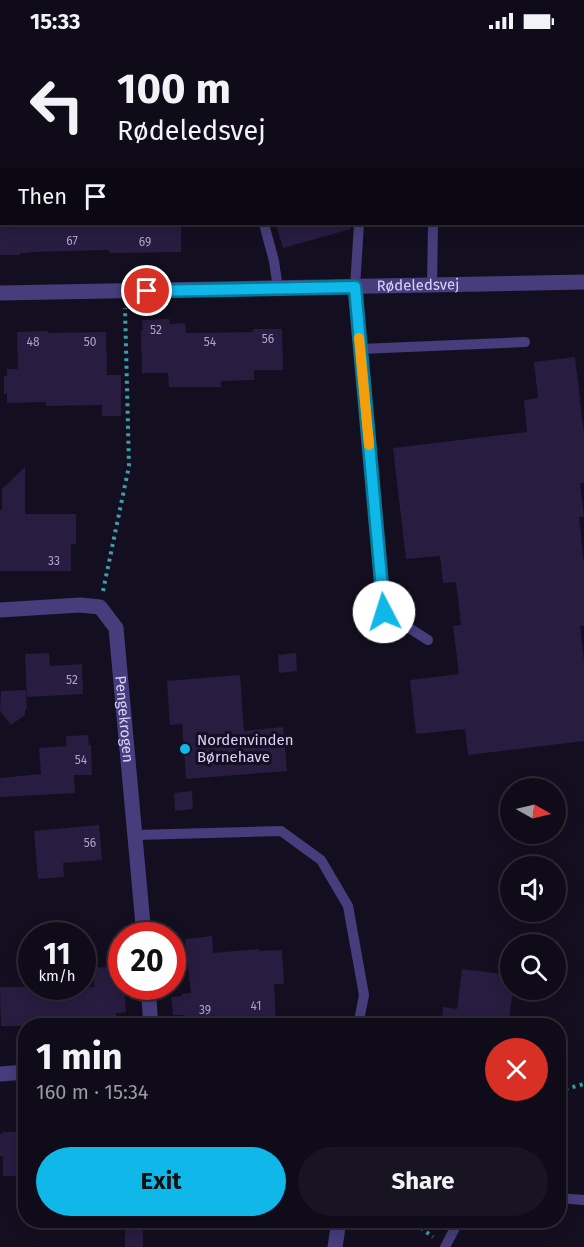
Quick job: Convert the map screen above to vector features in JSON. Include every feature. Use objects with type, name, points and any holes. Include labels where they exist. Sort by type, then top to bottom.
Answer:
[{"type":"street","name":"Rødeledsvej","points":[[0,293],[584,282]]},
{"type":"street","points":[[0,610],[80,605],[100,607]]},
{"type":"street","name":"Pengekrogen","points":[[100,607],[116,628],[143,922]]},
{"type":"street","points":[[149,1000],[150,1018]]},
{"type":"street","points":[[0,1074],[18,1073]]},
{"type":"street","points":[[335,1247],[338,1228]]},
{"type":"lane","points":[[264,225],[274,261],[278,289]]},
{"type":"lane","points":[[359,225],[355,287],[384,612],[428,640]]},
{"type":"lane","points":[[432,285],[433,225]]},
{"type":"lane","points":[[360,348],[525,342]]},
{"type":"lane","points":[[136,835],[281,831],[321,860],[348,906],[364,995],[360,1018]]},
{"type":"lane","points":[[566,1199],[584,1200]]},
{"type":"lane","points":[[445,1247],[455,1228]]},
{"type":"path","points":[[100,607],[129,466],[125,292]]},
{"type":"path","points":[[566,1089],[584,1084]]},
{"type":"building","points":[[0,225],[181,225],[181,252],[109,253],[109,250],[0,255]]},
{"type":"building","points":[[276,225],[350,225],[351,229],[283,248]]},
{"type":"building","points":[[169,319],[170,324],[185,323],[186,333],[282,329],[283,370],[254,370],[254,380],[221,381],[221,387],[169,387],[168,373],[142,373],[141,330],[143,330],[142,320]]},
{"type":"building","points":[[48,331],[48,333],[106,332],[107,375],[121,375],[121,416],[102,416],[102,405],[46,406],[46,402],[7,403],[7,394],[4,394],[4,376],[7,376],[7,369],[18,369],[17,332]]},
{"type":"building","points":[[575,357],[584,434],[584,483],[580,483],[584,517],[579,517],[584,564],[584,626],[580,626],[584,661],[584,741],[468,755],[465,729],[416,734],[410,680],[459,674],[453,626],[461,625],[456,582],[443,583],[440,556],[406,559],[393,448],[527,432],[524,400],[538,398],[534,362]]},
{"type":"building","points":[[25,467],[25,514],[76,514],[76,544],[71,544],[71,571],[0,571],[2,489]]},
{"type":"building","points":[[49,653],[50,666],[82,664],[83,694],[27,697],[25,654]]},
{"type":"building","points":[[296,653],[297,671],[279,673],[278,655]]},
{"type":"building","points":[[240,675],[244,731],[283,727],[287,771],[186,779],[182,724],[170,725],[167,681]]},
{"type":"building","points":[[26,690],[25,715],[11,725],[0,711],[1,691]]},
{"type":"building","points":[[88,735],[89,745],[91,745],[92,775],[74,775],[75,793],[0,797],[0,778],[41,774],[39,748],[67,746],[66,736]]},
{"type":"building","points":[[192,791],[193,809],[175,811],[174,793]]},
{"type":"building","points":[[99,825],[102,860],[63,863],[64,877],[38,879],[34,831]]},
{"type":"building","points":[[212,936],[213,953],[259,949],[259,951],[282,950],[284,984],[274,984],[276,1018],[183,1018],[183,1015],[173,1015],[171,1000],[186,1000],[186,994],[191,993],[186,939]]},
{"type":"building","points":[[108,967],[108,1000],[125,1000],[126,1012],[116,1013],[116,1018],[18,1018],[18,1026],[1,1026],[0,987],[18,987],[18,1000],[96,1000],[96,968]]},
{"type":"building","points":[[462,969],[500,974],[500,1000],[512,1000],[509,1018],[442,1018],[443,1007],[457,1009]]},
{"type":"building","points":[[3,1132],[18,1132],[18,1176],[3,1176],[0,1134]]},
{"type":"building","points":[[125,1228],[143,1228],[143,1247],[125,1247]]},
{"type":"slow traffic","points":[[359,338],[369,445]]},
{"type":"place","name":"Nordenvinden Børnehave","points":[[185,749]]},
{"type":"route","points":[[147,291],[355,287],[384,612]]}]
